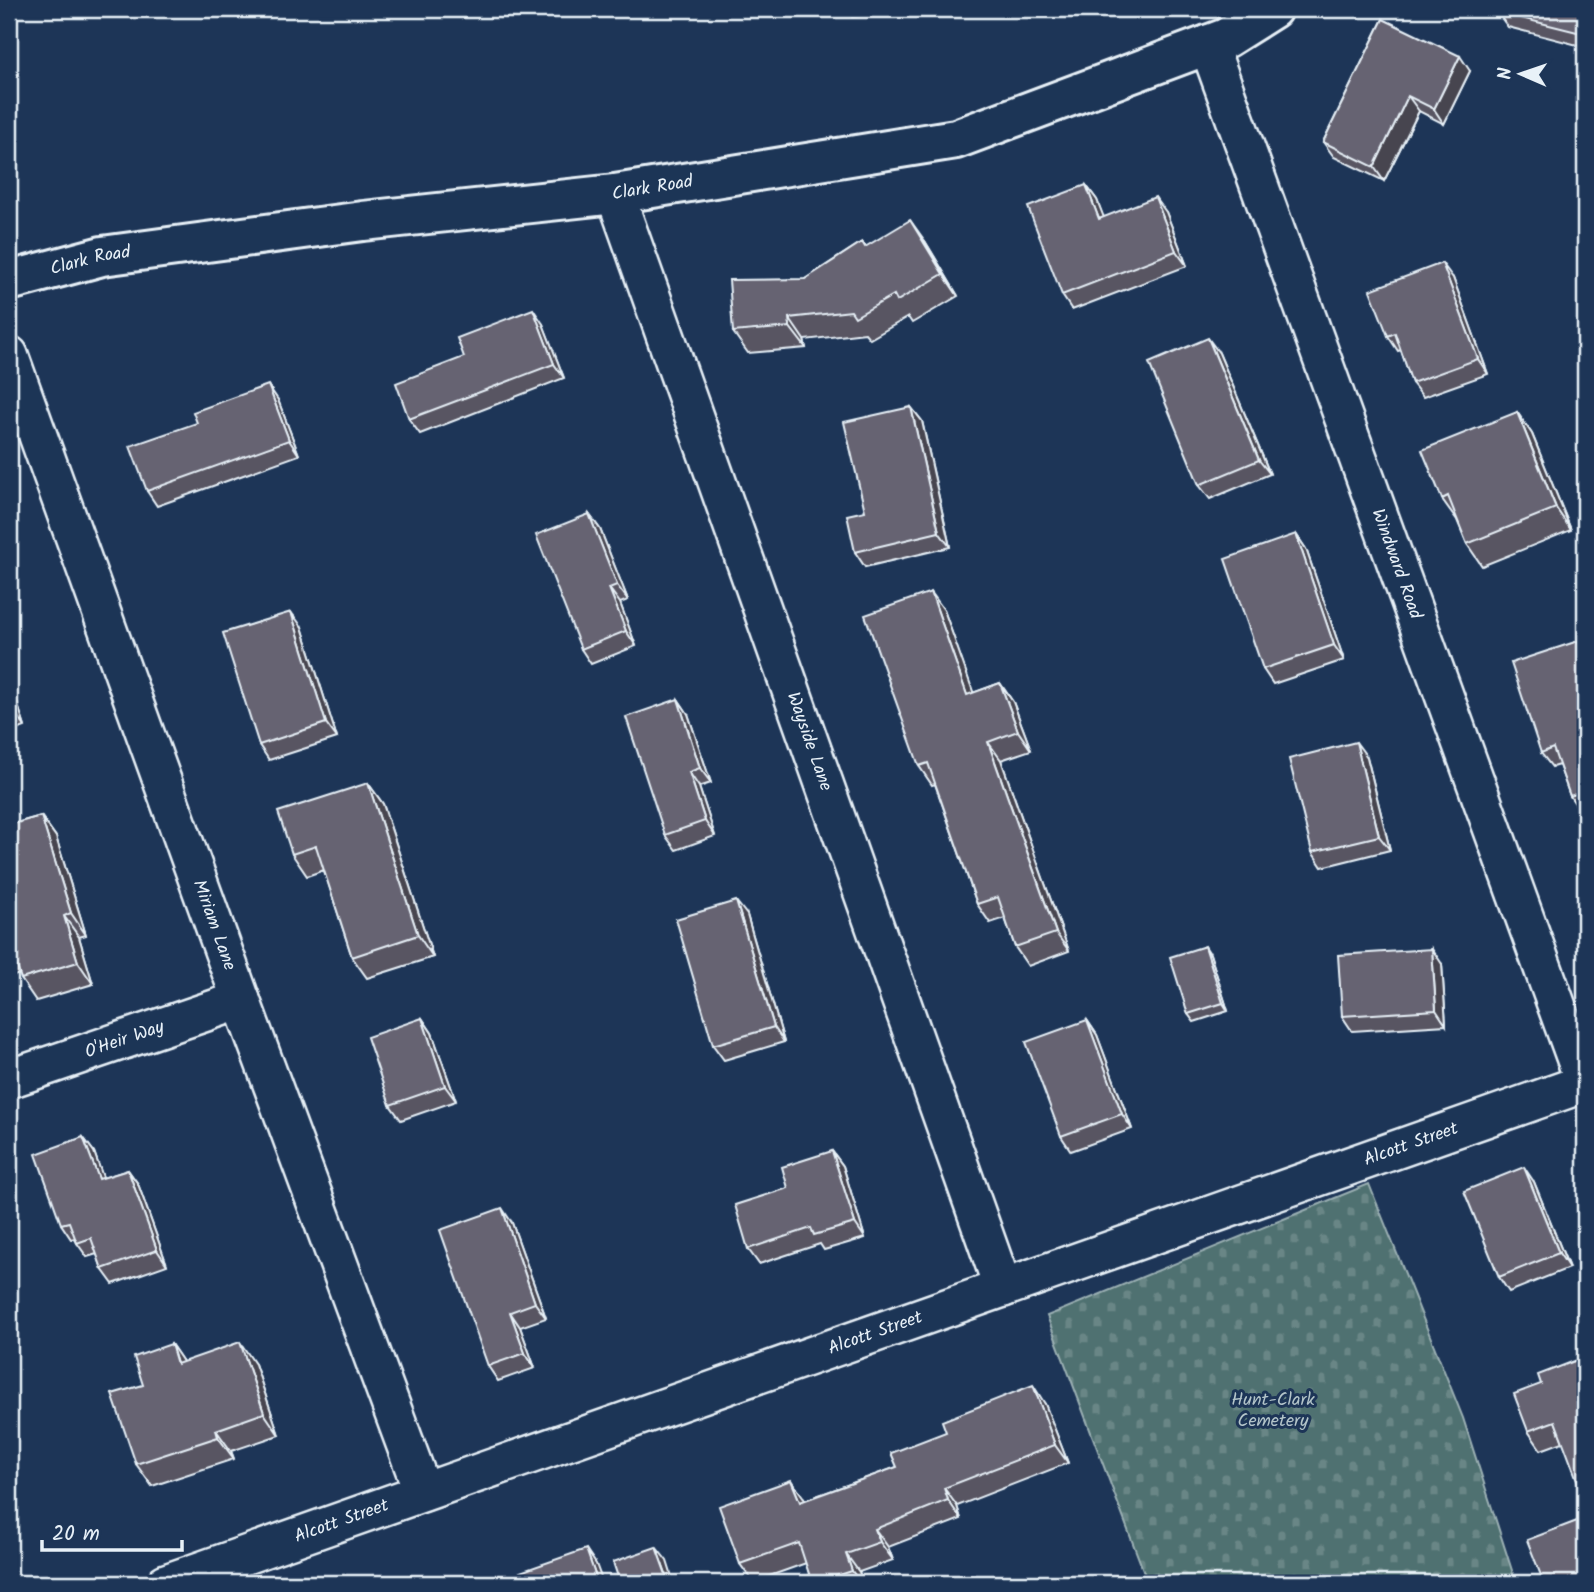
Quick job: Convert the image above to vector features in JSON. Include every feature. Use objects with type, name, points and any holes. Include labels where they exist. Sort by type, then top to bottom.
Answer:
[{"type":"street","name":"Clark Road","points":[[9,281],[103,256],[363,221],[614,194],[956,139],[1226,38],[1272,9]]},
{"type":"street","name":"Windward Road","points":[[1208,44],[1585,1083]]},
{"type":"street","name":"Wayside Lane","points":[[614,194],[1003,1288]]},
{"type":"street","name":"Miriam Lane","points":[[9,355],[241,1000],[423,1492]]},
{"type":"street","name":"O'Heir Way","points":[[9,1079],[241,1000]]},
{"type":"street","name":"Alcott Street","points":[[166,1583],[1585,1083]]},
{"type":"green space","name":"Hunt-Clark Cemetery","points":[[1369,1184],[1463,1418],[1516,1583],[1148,1583],[1047,1316]]},
{"type":"building","points":[[1498,9],[1585,9],[1585,34],[1497,12]]},
{"type":"building","points":[[1383,19],[1460,56],[1434,109],[1408,96],[1374,167],[1323,142]]},
{"type":"building","points":[[1086,185],[1099,219],[1155,197],[1176,251],[1062,295],[1028,207]]},
{"type":"building","points":[[910,220],[943,274],[897,301],[894,295],[855,317],[851,311],[789,318],[790,327],[733,332],[729,280],[805,279],[862,242],[865,247]]},
{"type":"building","points":[[1442,263],[1478,359],[1412,383],[1395,333],[1388,336],[1370,290]]},
{"type":"building","points":[[533,309],[554,364],[409,419],[396,383],[464,357],[457,338]]},
{"type":"building","points":[[1208,338],[1259,460],[1199,485],[1149,363]]},
{"type":"building","points":[[268,385],[289,440],[147,491],[130,446],[197,423],[193,412]]},
{"type":"building","points":[[911,407],[939,532],[855,552],[847,515],[865,511],[844,422]]},
{"type":"building","points":[[1517,412],[1556,508],[1467,544],[1448,496],[1442,499],[1422,450]]},
{"type":"building","points":[[589,514],[617,585],[609,588],[626,631],[581,649],[536,535]]},
{"type":"building","points":[[1585,515],[1585,538],[1578,518]]},
{"type":"building","points":[[1296,534],[1334,645],[1263,669],[1225,559]]},
{"type":"building","points":[[931,592],[967,695],[1000,683],[1018,731],[988,742],[1056,933],[1015,947],[998,897],[977,904],[928,763],[919,766],[865,615]]},
{"type":"building","points":[[291,612],[326,723],[259,745],[223,633]]},
{"type":"building","points":[[1578,641],[1585,662],[1585,791],[1570,796],[1553,748],[1541,753],[1511,663]]},
{"type":"building","points":[[9,692],[16,714],[9,717]]},
{"type":"building","points":[[678,699],[700,768],[689,772],[705,821],[665,835],[626,717]]},
{"type":"building","points":[[1356,742],[1379,836],[1312,852],[1289,759]]},
{"type":"building","points":[[368,783],[418,935],[352,957],[316,846],[292,854],[278,812]]},
{"type":"building","points":[[41,816],[71,913],[64,916],[78,962],[21,979],[12,951],[9,952],[9,825]]},
{"type":"building","points":[[736,901],[774,1027],[713,1045],[676,919]]},
{"type":"building","points":[[1205,946],[1223,1003],[1188,1014],[1170,957]]},
{"type":"building","points":[[1432,949],[1436,1010],[1342,1016],[1338,955]]},
{"type":"building","points":[[422,1018],[445,1086],[390,1105],[367,1037]]},
{"type":"building","points":[[1087,1020],[1122,1114],[1061,1136],[1026,1042]]},
{"type":"building","points":[[83,1137],[99,1179],[128,1170],[157,1250],[102,1269],[91,1238],[77,1243],[69,1222],[61,1224],[36,1154]]},
{"type":"building","points":[[832,1151],[855,1223],[814,1235],[811,1228],[748,1249],[735,1205],[788,1188],[782,1167]]},
{"type":"building","points":[[1524,1167],[1559,1253],[1499,1277],[1464,1191]]},
{"type":"building","points":[[502,1208],[535,1303],[510,1312],[525,1353],[488,1366],[440,1230]]},
{"type":"building","points":[[240,1342],[264,1413],[216,1430],[218,1437],[136,1464],[112,1394],[143,1385],[134,1357],[171,1344],[177,1364]]},
{"type":"building","points":[[1585,1357],[1585,1501],[1555,1421],[1528,1431],[1514,1394],[1541,1384],[1538,1375]]},
{"type":"building","points":[[1033,1385],[1055,1445],[944,1488],[948,1500],[875,1529],[880,1542],[846,1554],[852,1571],[812,1583],[799,1543],[740,1564],[719,1506],[791,1480],[800,1502],[897,1467],[891,1453],[946,1432],[942,1421]]},
{"type":"building","points":[[1585,1518],[1585,1583],[1544,1583],[1527,1540]]},
{"type":"building","points":[[656,1547],[669,1583],[620,1583],[613,1562]]},
{"type":"building","points":[[586,1549],[598,1583],[525,1583],[520,1572]]}]
